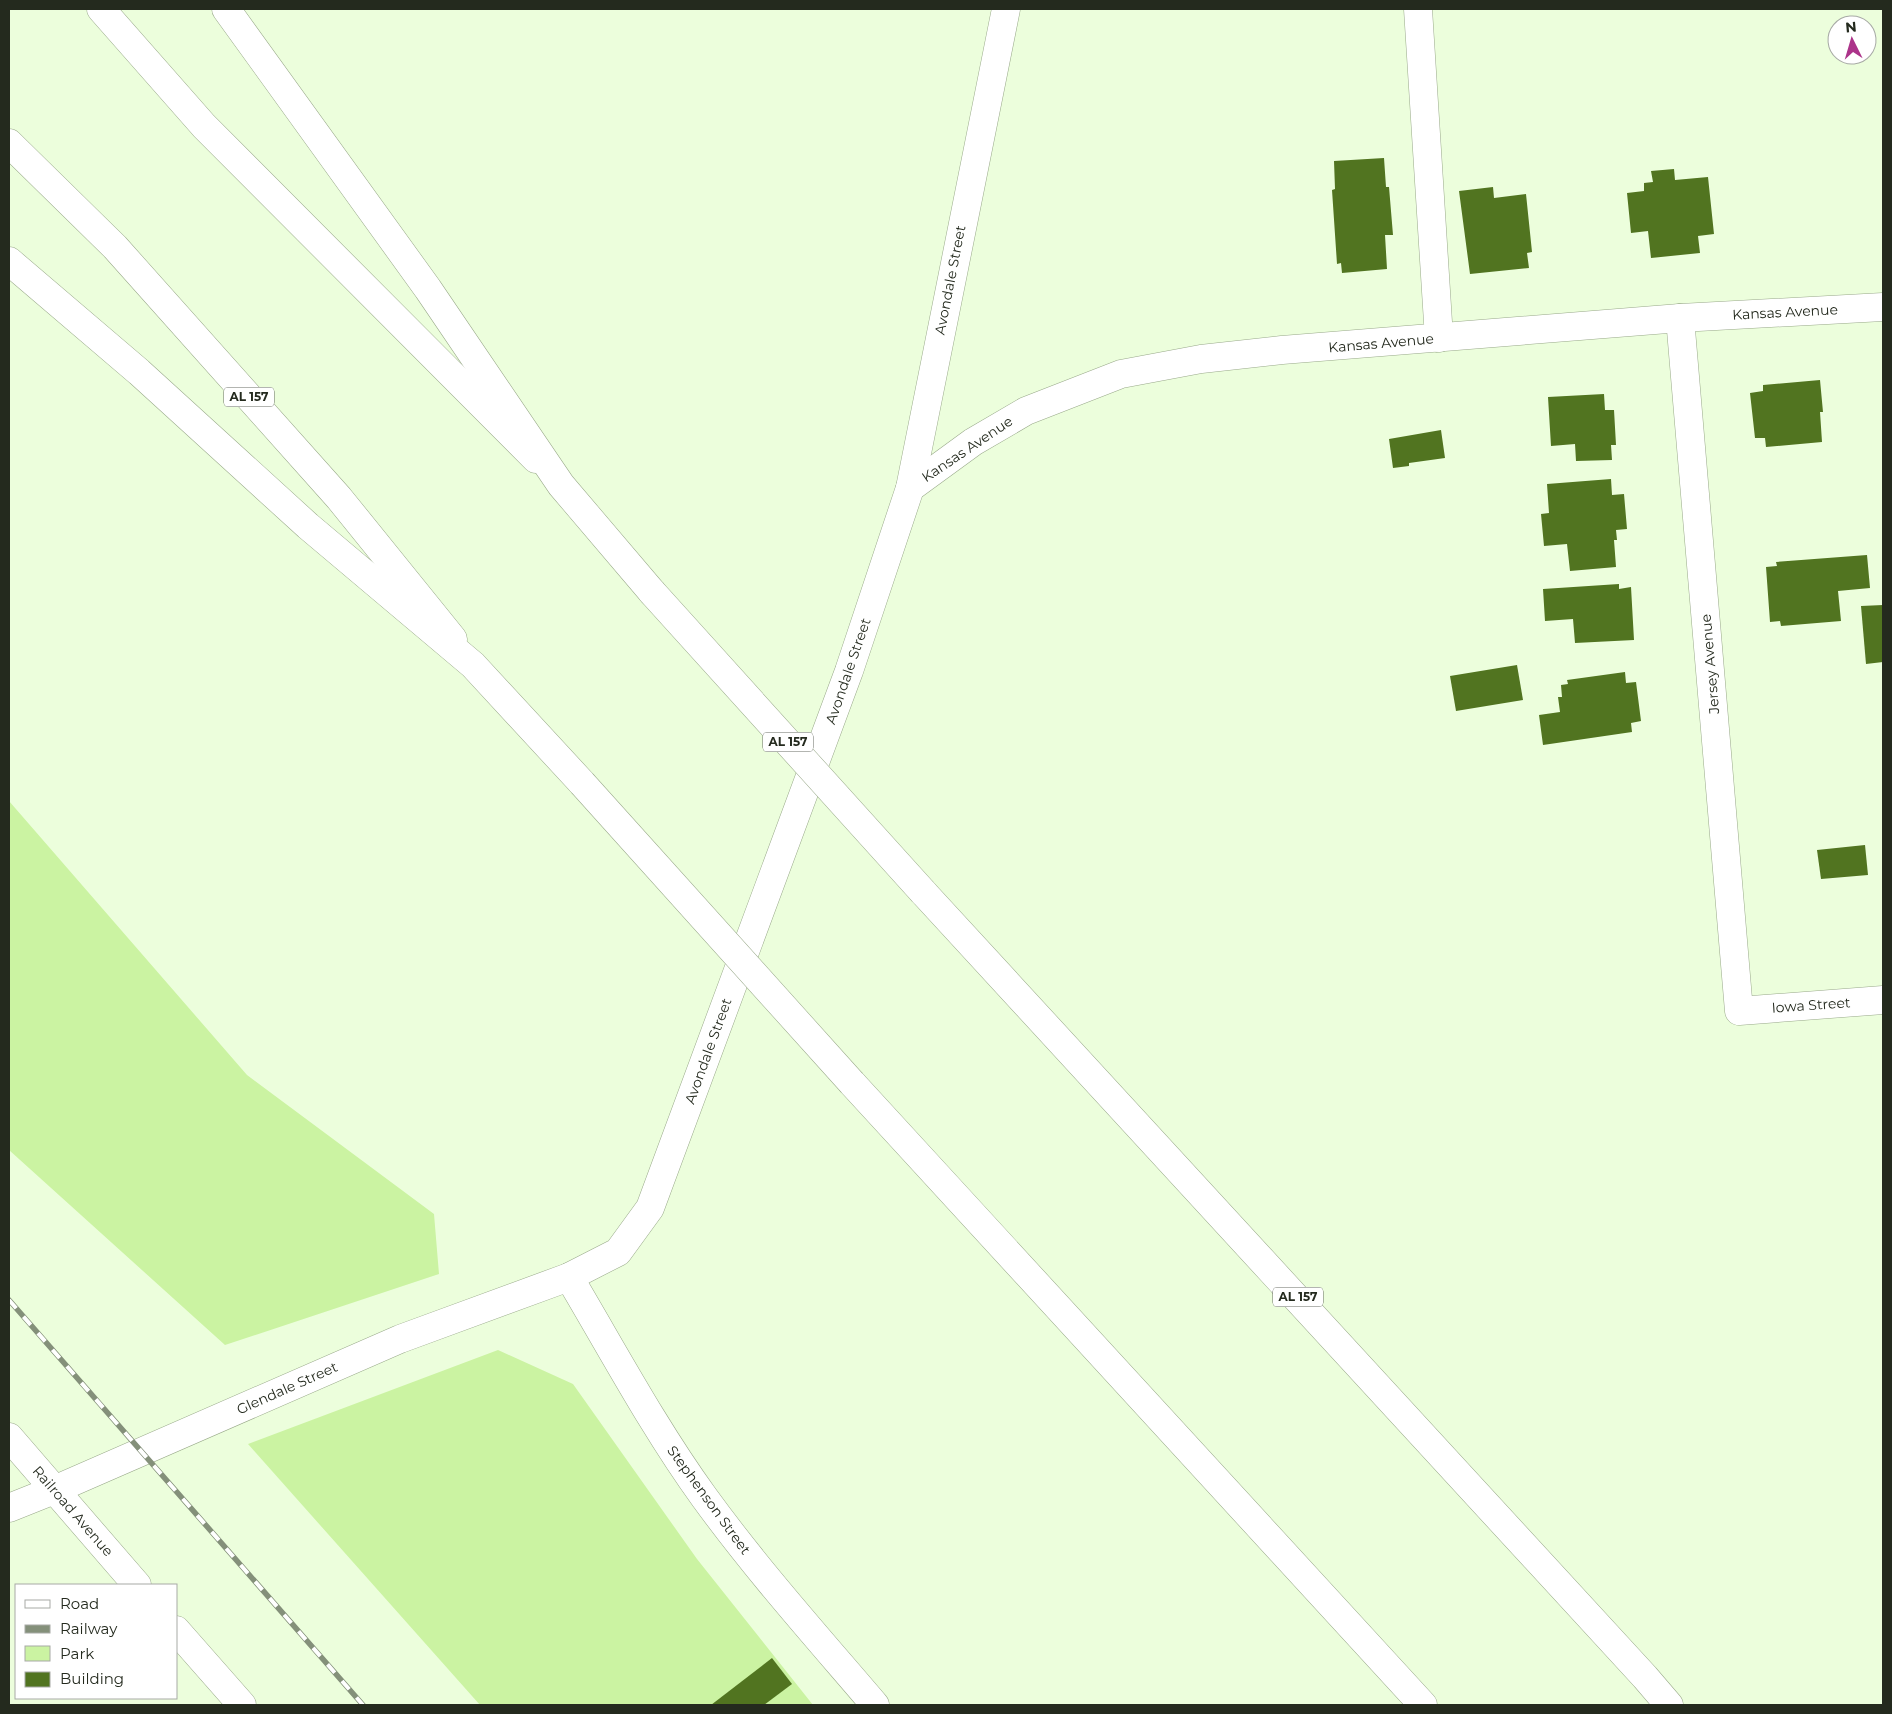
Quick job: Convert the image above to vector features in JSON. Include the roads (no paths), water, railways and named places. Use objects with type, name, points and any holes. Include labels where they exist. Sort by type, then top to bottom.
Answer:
[{"type":"main road","name":"AL 157","points":[[101,9],[204,126],[561,485],[652,592],[923,892],[1669,1705]]},
{"type":"main road","points":[[226,9],[428,289],[561,485]]},
{"type":"main road","name":"Avondale Street","points":[[569,1277],[618,1252],[650,1208],[849,671],[910,488],[1006,9]]},
{"type":"main road","points":[[1418,9],[1439,338]]},
{"type":"main road","name":"AL 157","points":[[9,143],[115,247],[338,498],[473,665],[582,782],[852,1083],[1423,1705]]},
{"type":"main road","points":[[9,260],[139,372],[308,526],[473,665]]},
{"type":"main road","name":"Kansas Avenue","points":[[910,488],[973,442],[1026,411],[1121,374],[1202,359],[1282,350],[1680,318],[1883,307]]},
{"type":"main road","name":"Jersey Avenue","points":[[1680,318],[1739,1011]]},
{"type":"main road","name":"Iowa Street","points":[[1739,1011],[1883,1000]]},
{"type":"main road","name":"Glendale Street","points":[[9,1508],[400,1339],[569,1277]]},
{"type":"main road","name":"Stephenson Street","points":[[569,1277],[650,1416],[704,1496],[764,1574],[875,1705]]},
{"type":"main road","name":"Railroad Avenue","points":[[9,1437],[136,1584]]},
{"type":"main road","points":[[178,1632],[242,1705]]},
{"type":"railway","points":[[9,1300],[363,1705]]}]
